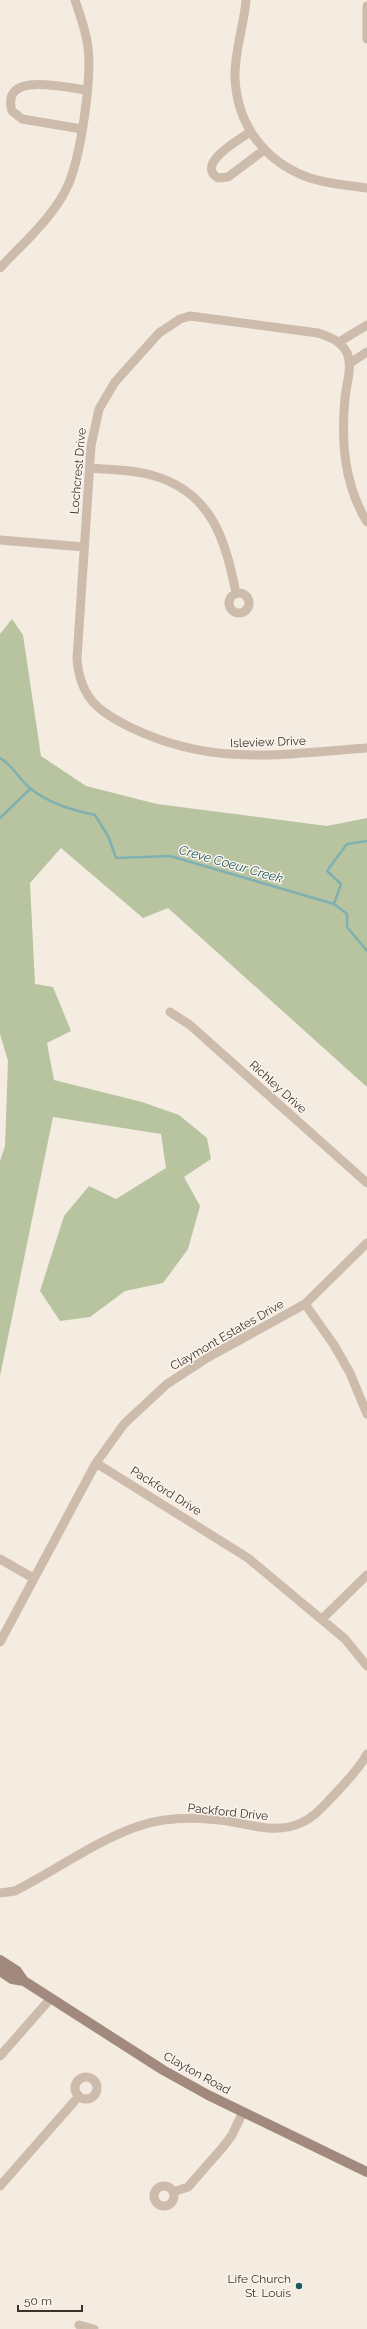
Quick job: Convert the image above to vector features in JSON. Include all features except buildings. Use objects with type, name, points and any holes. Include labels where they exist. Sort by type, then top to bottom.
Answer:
[{"type":"main road","name":"Clayton Road","points":[[0,1960],[17,1971],[24,1981]]},
{"type":"main road","name":"Clayton Road","points":[[0,1971],[12,1979],[24,1981],[163,2070],[243,2112],[367,2172]]},
{"type":"street","points":[[0,268],[50,213],[68,183],[77,158],[87,90],[88,47],[75,0]]},
{"type":"street","points":[[246,0],[235,78],[241,109],[250,132],[264,150],[292,170],[308,178],[367,188]]},
{"type":"street","points":[[367,6],[367,39]]},
{"type":"street","points":[[82,128],[22,119],[12,111],[9,99],[13,90],[24,84],[87,90]]},
{"type":"street","points":[[250,132],[214,159],[211,166],[213,174],[218,178],[228,177],[264,150]]},
{"type":"street","name":"Lochcrest Drive","points":[[88,698],[78,674],[77,659],[90,468],[94,426],[106,395],[115,382],[159,332],[180,319],[201,316],[318,333],[339,342]]},
{"type":"street","points":[[367,326],[339,342],[347,354],[350,363],[342,433],[345,462],[352,491],[367,522]]},
{"type":"street","points":[[350,363],[367,352]]},
{"type":"street","points":[[90,468],[151,475],[168,481],[198,501],[219,529],[226,547],[236,592]]},
{"type":"street","points":[[0,540],[84,547]]},
{"type":"street","name":"Isleview Drive","points":[[88,698],[112,718],[149,736],[190,750],[248,756],[367,748]]},
{"type":"street","name":"Richley Drive","points":[[170,1012],[190,1024],[367,1183]]},
{"type":"street","name":"Claymont Estates Drive","points":[[0,1642],[96,1463],[124,1424],[167,1384],[207,1358],[305,1304],[367,1243]]},
{"type":"street","points":[[305,1304],[334,1345],[347,1367],[367,1414]]},
{"type":"street","name":"Packford Drive","points":[[96,1463],[248,1558],[322,1618],[356,1651],[367,1666]]},
{"type":"street","points":[[0,1559],[33,1578]]},
{"type":"street","points":[[322,1618],[367,1575]]},
{"type":"street","name":"Packford Drive","points":[[0,1893],[21,1888],[108,1840],[132,1829],[162,1820],[199,1818],[271,1828],[288,1827],[301,1823],[317,1814],[347,1781],[367,1754]]},
{"type":"street","points":[[0,2056],[51,1998]]},
{"type":"street","points":[[0,2186],[79,2096]]},
{"type":"street","points":[[173,2192],[188,2187],[223,2147],[232,2135],[243,2112]]},
{"type":"street","points":[[79,2325],[94,2329]]},
{"type":"green space","points":[[12,619],[23,635],[41,756],[86,786],[157,804],[327,826],[367,818],[367,1087],[168,908],[143,918],[61,848],[30,883],[35,984],[53,987],[71,1031],[47,1043],[54,1080],[142,1102],[179,1115],[207,1138],[211,1159],[184,1177],[200,1206],[188,1249],[163,1283],[125,1291],[90,1317],[60,1321],[40,1291],[64,1216],[89,1186],[116,1199],[166,1168],[161,1134],[53,1117],[0,1376],[0,1161],[5,1146],[8,1061],[0,1034],[0,634]]},
{"type":"waterway","name":"Creve Coeur Creek","points":[[0,758],[5,761],[27,785],[46,799],[62,806],[95,815],[108,836],[116,858],[170,856],[334,904],[341,884],[327,871],[347,844],[367,841]]},
{"type":"waterway","points":[[0,818],[30,789]]},
{"type":"waterway","points":[[334,904],[347,914],[347,927],[367,951]]},
{"type":"place","name":"Life Church St. Louis","points":[[299,2286]]}]
